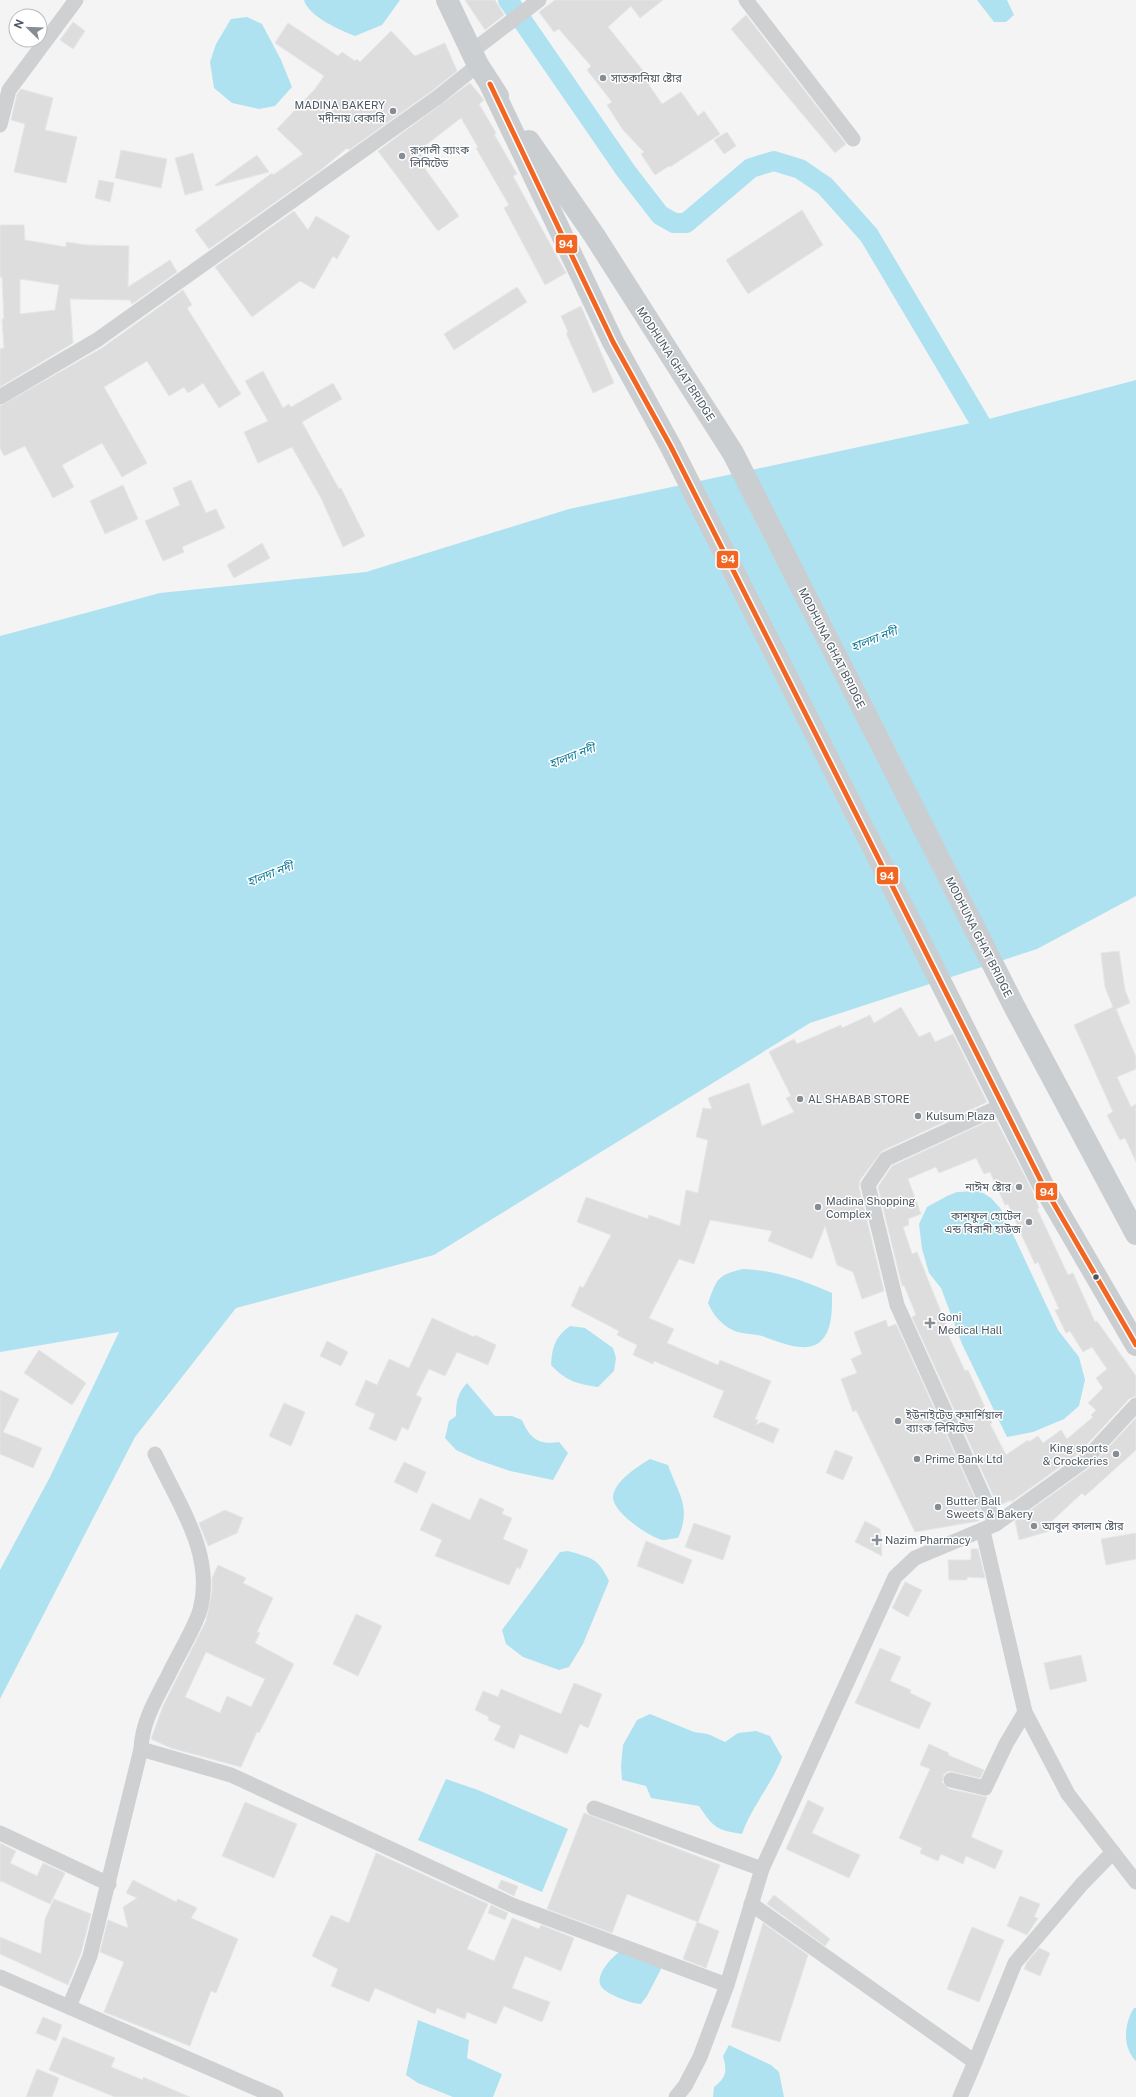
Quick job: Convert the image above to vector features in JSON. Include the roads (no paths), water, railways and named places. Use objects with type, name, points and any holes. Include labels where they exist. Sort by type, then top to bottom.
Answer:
[{"type":"main road","points":[[447,0],[475,58],[490,84],[613,342],[671,447],[1043,1185],[1136,1345]]},
{"type":"main road","name":"MODHUNA GHAT BRIDGE","points":[[490,84],[594,235],[733,454],[1014,1006],[1136,1234]]},
{"type":"street","points":[[0,125],[10,90],[76,0]]},
{"type":"street","points":[[0,397],[97,340],[438,97],[475,58],[539,0]]},
{"type":"street","points":[[746,0],[853,139]]},
{"type":"street","points":[[1003,1105],[886,1159],[868,1185],[897,1305],[989,1527],[1025,1712],[1068,1794],[1136,1882]]},
{"type":"street","points":[[676,2097],[685,2086],[700,2057],[727,1984],[762,1869],[895,1577],[915,1558],[989,1527],[1084,1461],[1136,1405]]},
{"type":"street","points":[[69,2007],[90,1956],[109,1884],[141,1749],[142,1732],[149,1712],[200,1612],[204,1578],[202,1557],[196,1540],[155,1454]]},
{"type":"street","points":[[951,1780],[985,1788],[1006,1744],[1025,1712]]},
{"type":"street","points":[[141,1749],[230,1774],[512,1905],[727,1984]]},
{"type":"street","points":[[594,1808],[762,1869]]},
{"type":"street","points":[[0,1833],[109,1884]]},
{"type":"street","points":[[960,2097],[976,2062],[1015,1963],[1082,1884],[1113,1852]]},
{"type":"street","points":[[752,1904],[976,2062]]},
{"type":"street","points":[[0,1977],[276,2097]]},
{"type":"water","points":[[304,0],[400,0],[382,25],[355,36],[318,17],[307,6]]},
{"type":"water","points":[[977,0],[1007,0],[1014,15],[1006,22],[994,22]]},
{"type":"water","points":[[247,17],[262,24],[281,60],[292,87],[275,106],[259,109],[232,103],[214,88],[210,62],[216,44],[231,19]]},
{"type":"water","name":"হালদা নদী","points":[[1136,380],[1136,896],[1037,949],[810,1023],[434,1255],[236,1308],[135,1437],[0,1699],[0,1570],[50,1477],[119,1332],[0,1352],[0,636],[160,593],[366,572],[569,509],[985,420]]},
{"type":"water","points":[[980,1191],[991,1198],[1001,1209],[1058,1330],[1079,1357],[1085,1380],[1079,1406],[1064,1419],[1033,1432],[1007,1437],[962,1344],[941,1288],[929,1273],[922,1249],[919,1224],[927,1207],[947,1196],[957,1192]]},
{"type":"water","points":[[743,1269],[766,1271],[788,1276],[832,1293],[830,1324],[826,1335],[822,1340],[816,1345],[809,1347],[792,1346],[762,1336],[737,1332],[722,1323],[714,1314],[708,1303],[711,1295],[719,1279],[728,1273]]},
{"type":"water","points":[[570,1326],[585,1328],[613,1348],[616,1358],[614,1371],[598,1387],[572,1381],[562,1375],[551,1365],[555,1343],[561,1334]]},
{"type":"water","points":[[467,1383],[495,1416],[512,1416],[522,1420],[528,1432],[536,1439],[552,1443],[559,1442],[568,1453],[553,1480],[510,1471],[478,1460],[456,1450],[445,1438],[449,1421],[456,1416],[459,1395]]},
{"type":"water","points":[[650,1459],[668,1465],[682,1500],[684,1517],[678,1538],[663,1540],[649,1534],[632,1523],[618,1509],[614,1502],[613,1496],[615,1490],[623,1479]]},
{"type":"water","points":[[568,1551],[583,1555],[598,1563],[609,1581],[583,1644],[569,1667],[559,1670],[523,1657],[506,1644],[502,1630],[560,1552]]},
{"type":"water","points":[[650,1714],[694,1732],[708,1734],[725,1742],[738,1733],[756,1731],[770,1736],[782,1757],[778,1767],[751,1814],[742,1834],[726,1831],[716,1826],[708,1819],[699,1806],[651,1798],[646,1786],[622,1780],[621,1766],[623,1745],[637,1720]]},
{"type":"water","points":[[446,1779],[478,1790],[568,1829],[542,1892],[418,1840]]},
{"type":"water","points":[[621,1951],[660,1965],[661,1969],[647,1996],[641,2004],[625,2000],[611,1994],[600,1984],[601,1974],[606,1965]]},
{"type":"water","points":[[1134,2008],[1136,2008],[1136,2061],[1131,2056],[1128,2049],[1126,2035],[1128,2021]]},
{"type":"water","points":[[418,2020],[469,2040],[467,2058],[502,2074],[493,2097],[453,2097],[418,2083],[406,2075]]},
{"type":"water","points":[[729,2045],[771,2065],[779,2072],[784,2097],[713,2097],[714,2087],[724,2077],[725,2066],[723,2056]]},
{"type":"waterway","points":[[508,0],[626,171],[660,215],[674,223],[686,223],[751,168],[774,161],[800,169],[825,186],[869,235],[993,444]]},
{"type":"place","name":"সাতকানিয়া ষ্টোর","points":[[603,78]]},
{"type":"place","name":"MADINA BAKERY মদীনায় বেকারি","points":[[393,111]]},
{"type":"place","name":"রূপালী ব্যাংক লিমিটেড","points":[[402,156]]},
{"type":"place","name":"AL SHABAB STORE","points":[[800,1099]]},
{"type":"place","name":"Kulsum Plaza","points":[[918,1116]]},
{"type":"place","name":"নাঈম ষ্টোর","points":[[1019,1187]]},
{"type":"place","name":"Madina Shopping Complex","points":[[818,1207]]},
{"type":"place","name":"কাশফুল হোটেল এন্ড বিরানী হাউজ","points":[[1029,1222]]},
{"type":"place","name":"Goni Medical Hall","points":[[930,1323]]},
{"type":"place","name":"ইউনাইটেড কমার্শিয়াল ব্যাংক লিমিটেড","points":[[898,1421]]},
{"type":"place","name":"King sports & Crockeries","points":[[1116,1454]]},
{"type":"place","name":"Prime Bank Ltd","points":[[917,1459]]},
{"type":"place","name":"Butter Ball Sweets & Bakery","points":[[938,1507]]},
{"type":"place","name":"আবুল কালাম ষ্টোর","points":[[1034,1526]]},
{"type":"place","name":"Nazim Pharmacy","points":[[877,1540]]}]
